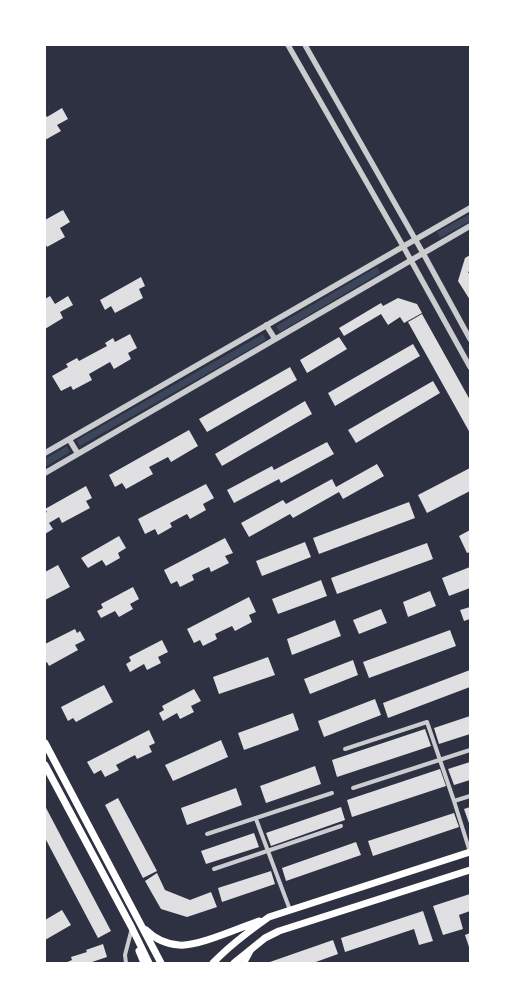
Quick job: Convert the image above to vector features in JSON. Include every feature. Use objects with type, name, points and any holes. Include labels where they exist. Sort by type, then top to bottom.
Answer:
[{"type":"main road","points":[[45,744],[161,963]]},
{"type":"main road","points":[[45,765],[132,928],[149,963]]},
{"type":"main road","points":[[141,925],[154,938],[164,942],[180,945],[197,943],[269,917],[470,852]]},
{"type":"main road","points":[[234,963],[265,938],[278,931],[470,870]]},
{"type":"main road","points":[[213,963],[248,931],[269,917]]},
{"type":"main road","points":[[132,928],[137,947],[144,963]]},
{"type":"main road","points":[[244,963],[253,948]]},
{"type":"street","points":[[288,45],[411,260],[470,367]]},
{"type":"street","points":[[305,45],[470,339]]},
{"type":"street","points":[[45,453],[470,208]]},
{"type":"street","points":[[45,473],[470,226]]},
{"type":"street","points":[[266,325],[274,339]]},
{"type":"street","points":[[69,439],[78,454]]},
{"type":"street","points":[[345,749],[427,722],[470,852]]},
{"type":"street","points":[[353,788],[470,750]]},
{"type":"street","points":[[207,834],[332,793]]},
{"type":"street","points":[[454,800],[470,796]]},
{"type":"street","points":[[256,819],[290,910]]},
{"type":"street","points":[[214,869],[341,826]]},
{"type":"street","points":[[126,963],[126,955],[132,928]]},
{"type":"shaded area","points":[[470,214],[470,221],[440,238],[437,232]]},
{"type":"shaded area","points":[[377,267],[380,273],[280,332],[276,326]]},
{"type":"shaded area","points":[[263,334],[266,340],[80,446],[77,440]]},
{"type":"shaded area","points":[[67,446],[70,452],[45,467],[45,459]]},
{"type":"building","points":[[62,108],[68,119],[57,125],[61,131],[45,140],[45,114],[47,117]]},
{"type":"building","points":[[63,210],[70,222],[60,228],[65,237],[47,247],[45,243],[45,220]]},
{"type":"building","points":[[470,255],[470,271],[468,272],[470,275],[470,300],[458,281],[465,258]]},
{"type":"building","points":[[141,277],[145,286],[139,289],[143,298],[115,313],[111,306],[105,310],[100,300]]},
{"type":"building","points":[[50,296],[55,304],[68,296],[73,305],[60,312],[63,318],[45,329],[45,299]]},
{"type":"building","points":[[398,298],[417,304],[422,313],[404,323],[400,317],[388,325],[381,314],[344,336],[339,328],[381,303],[383,306]]},
{"type":"building","points":[[422,314],[470,400],[470,433],[408,322]]},
{"type":"building","points":[[130,334],[137,348],[128,353],[131,359],[114,369],[110,362],[89,374],[92,380],[73,390],[71,386],[61,391],[52,376],[68,367],[66,364],[77,358],[79,361],[107,346],[105,343],[113,338],[115,342]]},
{"type":"building","points":[[339,337],[347,349],[307,373],[300,360]]},
{"type":"building","points":[[413,344],[420,356],[335,406],[328,393]]},
{"type":"building","points":[[290,367],[297,380],[207,432],[199,419]]},
{"type":"building","points":[[433,381],[440,393],[356,443],[348,430]]},
{"type":"building","points":[[305,401],[312,414],[222,466],[215,454]]},
{"type":"building","points":[[189,430],[198,446],[171,462],[168,457],[149,467],[153,474],[126,489],[122,483],[115,487],[109,475]]},
{"type":"building","points":[[327,442],[334,454],[281,483],[279,479],[234,503],[227,490],[272,466],[274,470]]},
{"type":"building","points":[[377,464],[384,476],[343,499],[339,492],[293,518],[290,514],[249,537],[241,523],[283,500],[286,504],[332,479],[336,487]]},
{"type":"building","points":[[470,468],[470,491],[427,513],[418,495]]},
{"type":"building","points":[[206,484],[214,498],[203,504],[206,510],[190,519],[187,514],[170,523],[172,527],[158,535],[155,529],[145,534],[138,519]]},
{"type":"building","points":[[86,486],[92,498],[86,501],[90,508],[62,523],[59,517],[49,523],[53,529],[45,534],[45,513],[47,512],[45,509]]},
{"type":"building","points":[[409,502],[415,518],[319,554],[313,538]]},
{"type":"building","points":[[470,530],[470,552],[467,553],[459,536]]},
{"type":"building","points":[[119,536],[126,548],[118,553],[120,558],[106,566],[102,560],[88,568],[81,558]]},
{"type":"building","points":[[225,538],[233,553],[225,556],[229,563],[211,572],[209,567],[192,575],[194,580],[180,587],[177,581],[171,584],[164,570]]},
{"type":"building","points":[[305,542],[311,557],[262,576],[256,561]]},
{"type":"building","points":[[427,543],[433,559],[337,594],[331,578]]},
{"type":"building","points":[[58,565],[70,587],[45,600],[45,572]]},
{"type":"building","points":[[470,567],[470,588],[449,596],[442,578]]},
{"type":"building","points":[[321,580],[327,596],[278,614],[272,599]]},
{"type":"building","points":[[133,587],[139,599],[130,604],[133,609],[119,617],[115,611],[101,618],[97,611],[103,608],[101,604]]},
{"type":"building","points":[[430,591],[436,606],[408,617],[403,602]]},
{"type":"building","points":[[249,597],[256,612],[249,615],[252,622],[235,631],[232,626],[215,634],[217,639],[203,646],[200,640],[194,643],[187,629]]},
{"type":"building","points":[[470,607],[470,619],[464,621],[460,610]]},
{"type":"building","points":[[381,609],[387,623],[359,634],[353,620]]},
{"type":"building","points":[[335,620],[341,636],[292,655],[287,639]]},
{"type":"building","points":[[75,629],[77,633],[80,631],[85,640],[75,645],[78,650],[49,666],[47,662],[45,664],[45,644]]},
{"type":"building","points":[[450,630],[456,646],[369,678],[363,662]]},
{"type":"building","points":[[162,640],[168,652],[158,657],[161,663],[147,670],[144,664],[130,672],[126,664],[131,661],[129,657]]},
{"type":"building","points":[[268,657],[275,675],[219,694],[213,677]]},
{"type":"building","points":[[353,660],[358,675],[310,694],[304,679]]},
{"type":"building","points":[[470,670],[470,687],[388,718],[383,703]]},
{"type":"building","points":[[104,685],[113,702],[76,722],[73,718],[68,721],[61,707]]},
{"type":"building","points":[[194,689],[201,701],[191,706],[194,712],[180,719],[177,713],[163,721],[159,713],[164,710],[162,706]]},
{"type":"building","points":[[375,699],[381,715],[324,737],[318,721]]},
{"type":"building","points":[[293,713],[299,730],[244,750],[238,733]]},
{"type":"building","points":[[470,716],[470,734],[439,744],[434,728]]},
{"type":"building","points":[[425,729],[431,746],[337,777],[332,760]]},
{"type":"building","points":[[149,730],[155,743],[149,746],[152,752],[137,759],[135,755],[116,765],[119,770],[105,777],[101,770],[94,774],[87,762]]},
{"type":"building","points":[[221,740],[228,757],[173,781],[165,765]]},
{"type":"building","points":[[470,762],[470,780],[454,785],[448,769]]},
{"type":"building","points":[[315,766],[321,784],[266,803],[260,786]]},
{"type":"building","points":[[440,769],[446,786],[352,817],[347,800]]},
{"type":"building","points":[[236,788],[242,805],[187,825],[181,808]]},
{"type":"building","points":[[118,798],[157,871],[143,878],[105,805]]},
{"type":"building","points":[[45,806],[111,931],[98,938],[45,838]]},
{"type":"building","points":[[341,807],[345,820],[271,846],[266,833]]},
{"type":"building","points":[[470,807],[470,826],[464,809]]},
{"type":"building","points":[[454,813],[459,827],[373,856],[368,841]]},
{"type":"building","points":[[254,833],[259,847],[206,864],[201,851]]},
{"type":"building","points":[[356,842],[361,855],[286,881],[282,868]]},
{"type":"building","points":[[271,871],[275,884],[222,902],[218,888]]},
{"type":"building","points":[[157,873],[165,890],[190,900],[211,892],[217,907],[187,917],[161,909],[145,881]]},
{"type":"building","points":[[470,894],[470,911],[459,915],[463,929],[443,935],[433,906]]},
{"type":"building","points":[[62,910],[71,925],[45,940],[45,920]]},
{"type":"building","points":[[423,911],[433,941],[419,945],[414,929],[345,952],[341,938]]},
{"type":"building","points":[[470,933],[470,950],[465,935]]},
{"type":"building","points":[[333,940],[338,954],[313,963],[267,963]]},
{"type":"building","points":[[103,944],[107,957],[89,963],[65,963],[72,960],[71,957],[87,952],[86,950]]}]
